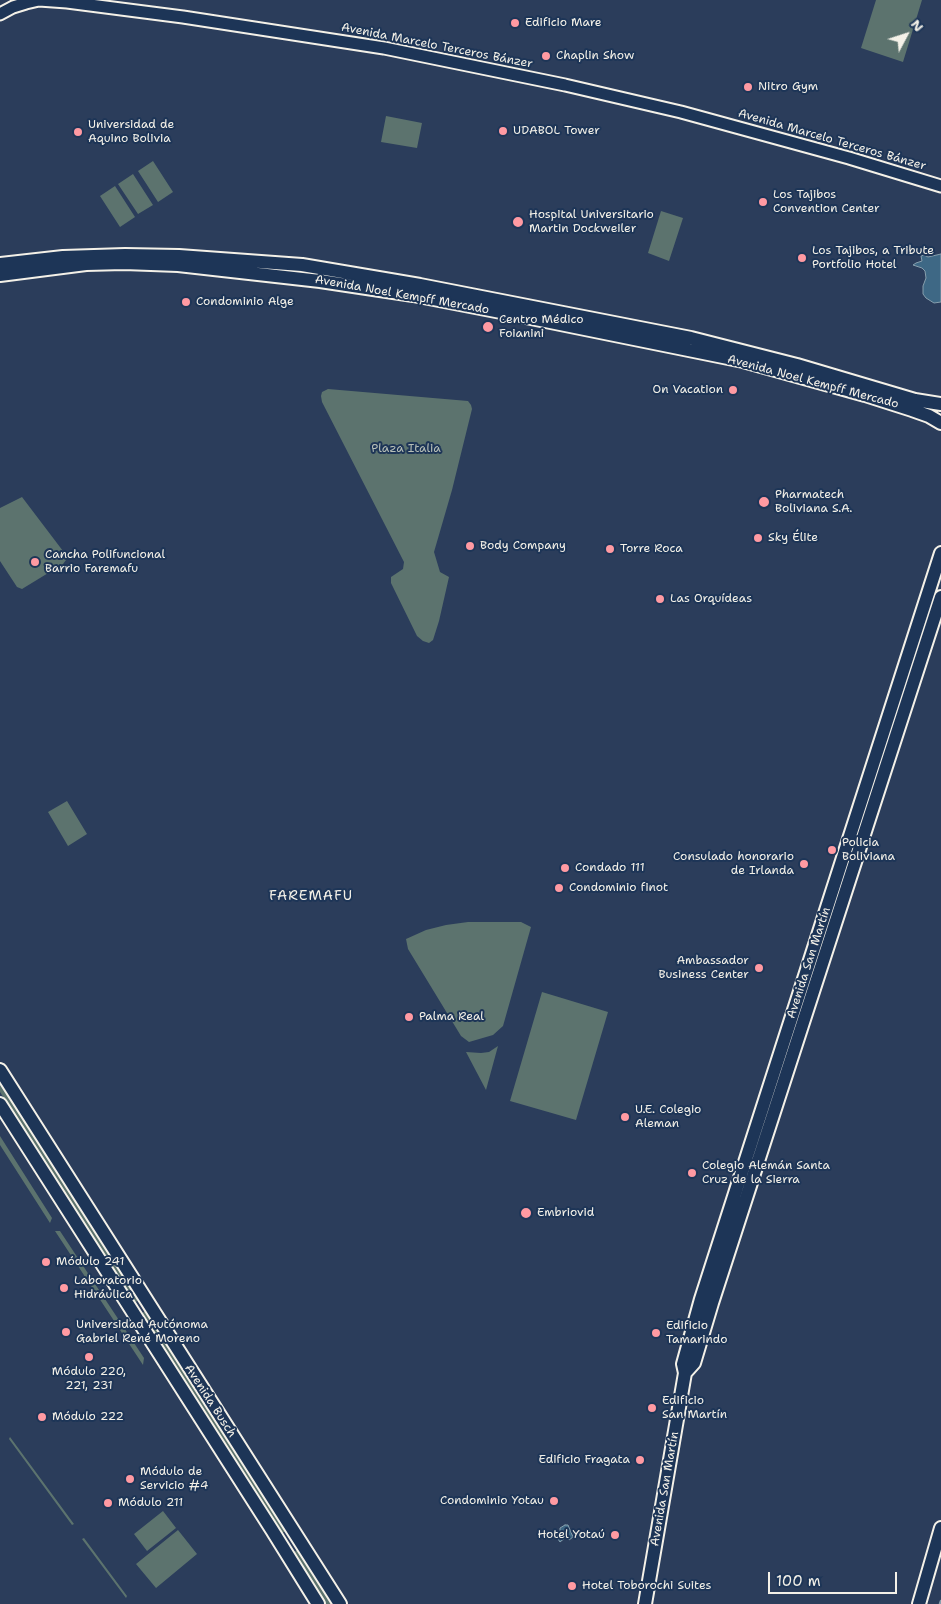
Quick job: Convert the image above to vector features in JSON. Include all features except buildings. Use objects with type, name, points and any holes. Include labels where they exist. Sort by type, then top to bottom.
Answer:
[{"type":"main road","name":"Avenida Noel Kempff Mercado","points":[[0,264],[63,257],[125,255],[179,256],[302,265],[558,311],[607,327],[794,374],[912,410],[941,423]]},
{"type":"main road","points":[[0,268],[46,262],[63,257]]},
{"type":"main road","name":"Avenida Noel Kempff Mercado","points":[[0,276],[86,264],[124,263],[178,265],[320,281],[413,295],[506,313],[607,327],[744,350],[916,400],[941,404]]},
{"type":"main road","points":[[250,272],[261,270],[292,271],[300,268],[302,265]]},
{"type":"main road","points":[[320,281],[327,274],[366,281],[386,280]]},
{"type":"main road","points":[[448,290],[458,296],[498,304],[506,313],[514,307],[550,314],[558,311]]},
{"type":"main road","name":"Avenida San Martín","points":[[645,1604],[685,1373],[682,1364],[701,1299],[941,553]]},
{"type":"main road","name":"Avenida San Martín","points":[[685,1373],[694,1363],[941,597]]},
{"type":"main road","name":"Avenida Busch","points":[[0,1070],[340,1604]]},
{"type":"main road","name":"Avenida Busch","points":[[0,1104],[318,1604]]},
{"type":"main road","points":[[133,1313],[148,1304]]},
{"type":"main road","points":[[919,1604],[941,1528]]},
{"type":"main road","points":[[282,1546],[290,1542],[296,1544],[312,1569],[323,1578]]},
{"type":"street","points":[[0,14],[8,0]]},
{"type":"street","name":"Avenida Marcelo Terceros Bánzer","points":[[0,14],[26,3],[39,0],[65,1],[350,42],[509,73],[681,112],[849,158],[941,186]]},
{"type":"green space","points":[[876,0],[922,0],[903,62],[861,48]]},
{"type":"green space","points":[[386,116],[422,123],[417,148],[381,142]]},
{"type":"green space","points":[[153,161],[173,192],[158,202],[138,171]]},
{"type":"green space","points":[[133,174],[153,205],[138,214],[118,184]]},
{"type":"green space","points":[[115,186],[135,217],[120,227],[100,196]]},
{"type":"green space","points":[[661,211],[683,218],[669,261],[648,253]]},
{"type":"green space","name":"Plaza Italia","points":[[328,389],[468,401],[471,405],[472,409],[452,490],[434,552],[440,572],[449,577],[439,621],[433,640],[429,643],[417,636],[391,583],[391,577],[403,569],[404,562],[322,402],[322,392]]},
{"type":"green space","points":[[22,497],[66,555],[66,560],[63,564],[22,589],[17,587],[0,561],[0,508]]},
{"type":"green space","points":[[67,801],[87,834],[68,846],[48,812]]},
{"type":"green space","points":[[468,922],[521,922],[531,927],[503,1026],[493,1035],[469,1042],[461,1036],[408,949],[406,939],[426,930]]},
{"type":"green space","points":[[542,992],[608,1012],[576,1120],[510,1101]]},
{"type":"green space","points":[[498,1046],[486,1090],[466,1052],[489,1052]]},
{"type":"green space","points":[[0,1080],[138,1297],[136,1302],[133,1301],[0,1092]]},
{"type":"green space","points":[[0,1136],[52,1218],[50,1223],[0,1145]]},
{"type":"green space","points":[[55,1231],[60,1231],[144,1358],[143,1365]]},
{"type":"green space","points":[[146,1311],[284,1524],[286,1531],[282,1533],[277,1528],[142,1316],[142,1313]]},
{"type":"green space","points":[[10,1437],[74,1524],[72,1525],[9,1439]]},
{"type":"green space","points":[[163,1511],[176,1528],[147,1551],[134,1534]]},
{"type":"green space","points":[[178,1530],[197,1554],[156,1588],[136,1564]]},
{"type":"green space","points":[[84,1538],[127,1596],[126,1598],[82,1539]]},
{"type":"green space","points":[[297,1550],[300,1551],[334,1604],[325,1604],[293,1553]]},
{"type":"water","points":[[941,254],[941,302],[934,303],[923,294],[926,278],[925,271],[913,265],[922,261],[921,256],[928,257]]},
{"type":"water","points":[[568,1525],[573,1537],[569,1540],[566,1537],[560,1542],[556,1536],[560,1532],[560,1528]]},
{"type":"place","name":"Edificio Mare","points":[[515,23]]},
{"type":"place","name":"Chaplin Show","points":[[546,56]]},
{"type":"place","name":"Nitro Gym","points":[[748,87]]},
{"type":"place","name":"UDABOL Tower","points":[[503,131]]},
{"type":"place","name":"Universidad de Aquino Bolivia","points":[[78,132]]},
{"type":"place","name":"Los Tajibos Convention Center","points":[[763,202]]},
{"type":"place","name":"Hospital Universitario Martin Dockweiler","points":[[518,222]]},
{"type":"place","name":"Los Tajibos, a Tribute Portfolio Hotel","points":[[802,258]]},
{"type":"place","name":"Condominio Alge","points":[[186,302]]},
{"type":"place","name":"Centro Médico Foianini","points":[[488,327]]},
{"type":"place","name":"On Vacation","points":[[733,390]]},
{"type":"place","name":"Pharmatech Boliviana S.A.","points":[[764,502]]},
{"type":"place","name":"Sky Élite","points":[[758,538]]},
{"type":"place","name":"Body Company","points":[[470,546]]},
{"type":"place","name":"Torre Roca","points":[[610,549]]},
{"type":"place","name":"Cancha Polifuncional Barrio Faremafu","points":[[35,562]]},
{"type":"place","name":"Las Orquídeas","points":[[660,599]]},
{"type":"place","name":"Policia Boliviana","points":[[832,850]]},
{"type":"place","name":"Consulado honorario de Irlanda","points":[[804,864]]},
{"type":"place","name":"Condado 111","points":[[565,868]]},
{"type":"place","name":"Condominio finot","points":[[559,888]]},
{"type":"place","name":"Ambassador Business Center","points":[[759,968]]},
{"type":"place","name":"Palma Real","points":[[409,1017]]},
{"type":"place","name":"U.E. Colegio Aleman","points":[[625,1117]]},
{"type":"place","name":"Colegio Alemán Santa Cruz de la Sierra","points":[[692,1173]]},
{"type":"place","name":"Embriovid","points":[[526,1213]]},
{"type":"place","name":"Módulo 241","points":[[46,1262]]},
{"type":"place","name":"Laboratorio Hidráulica","points":[[64,1288]]},
{"type":"place","name":"Universidad Autónoma Gabriel René Moreno","points":[[66,1332]]},
{"type":"place","name":"Edificio Tamarindo","points":[[656,1333]]},
{"type":"place","name":"Módulo 220, 221, 231","points":[[89,1357]]},
{"type":"place","name":"Edificio San Martín","points":[[652,1408]]},
{"type":"place","name":"Módulo 222","points":[[42,1417]]},
{"type":"place","name":"Edificio Fragata","points":[[640,1460]]},
{"type":"place","name":"Módulo de Servicio #4","points":[[130,1479]]},
{"type":"place","name":"Condominio Yotau","points":[[554,1501]]},
{"type":"place","name":"Módulo 211","points":[[108,1503]]},
{"type":"place","name":"Hotel Yotaú","points":[[615,1535]]},
{"type":"place","name":"Hotel Toborochi Suites","points":[[572,1586]]},
{"type":"district","name":"FAREMAFU","points":[[311,896]]}]
